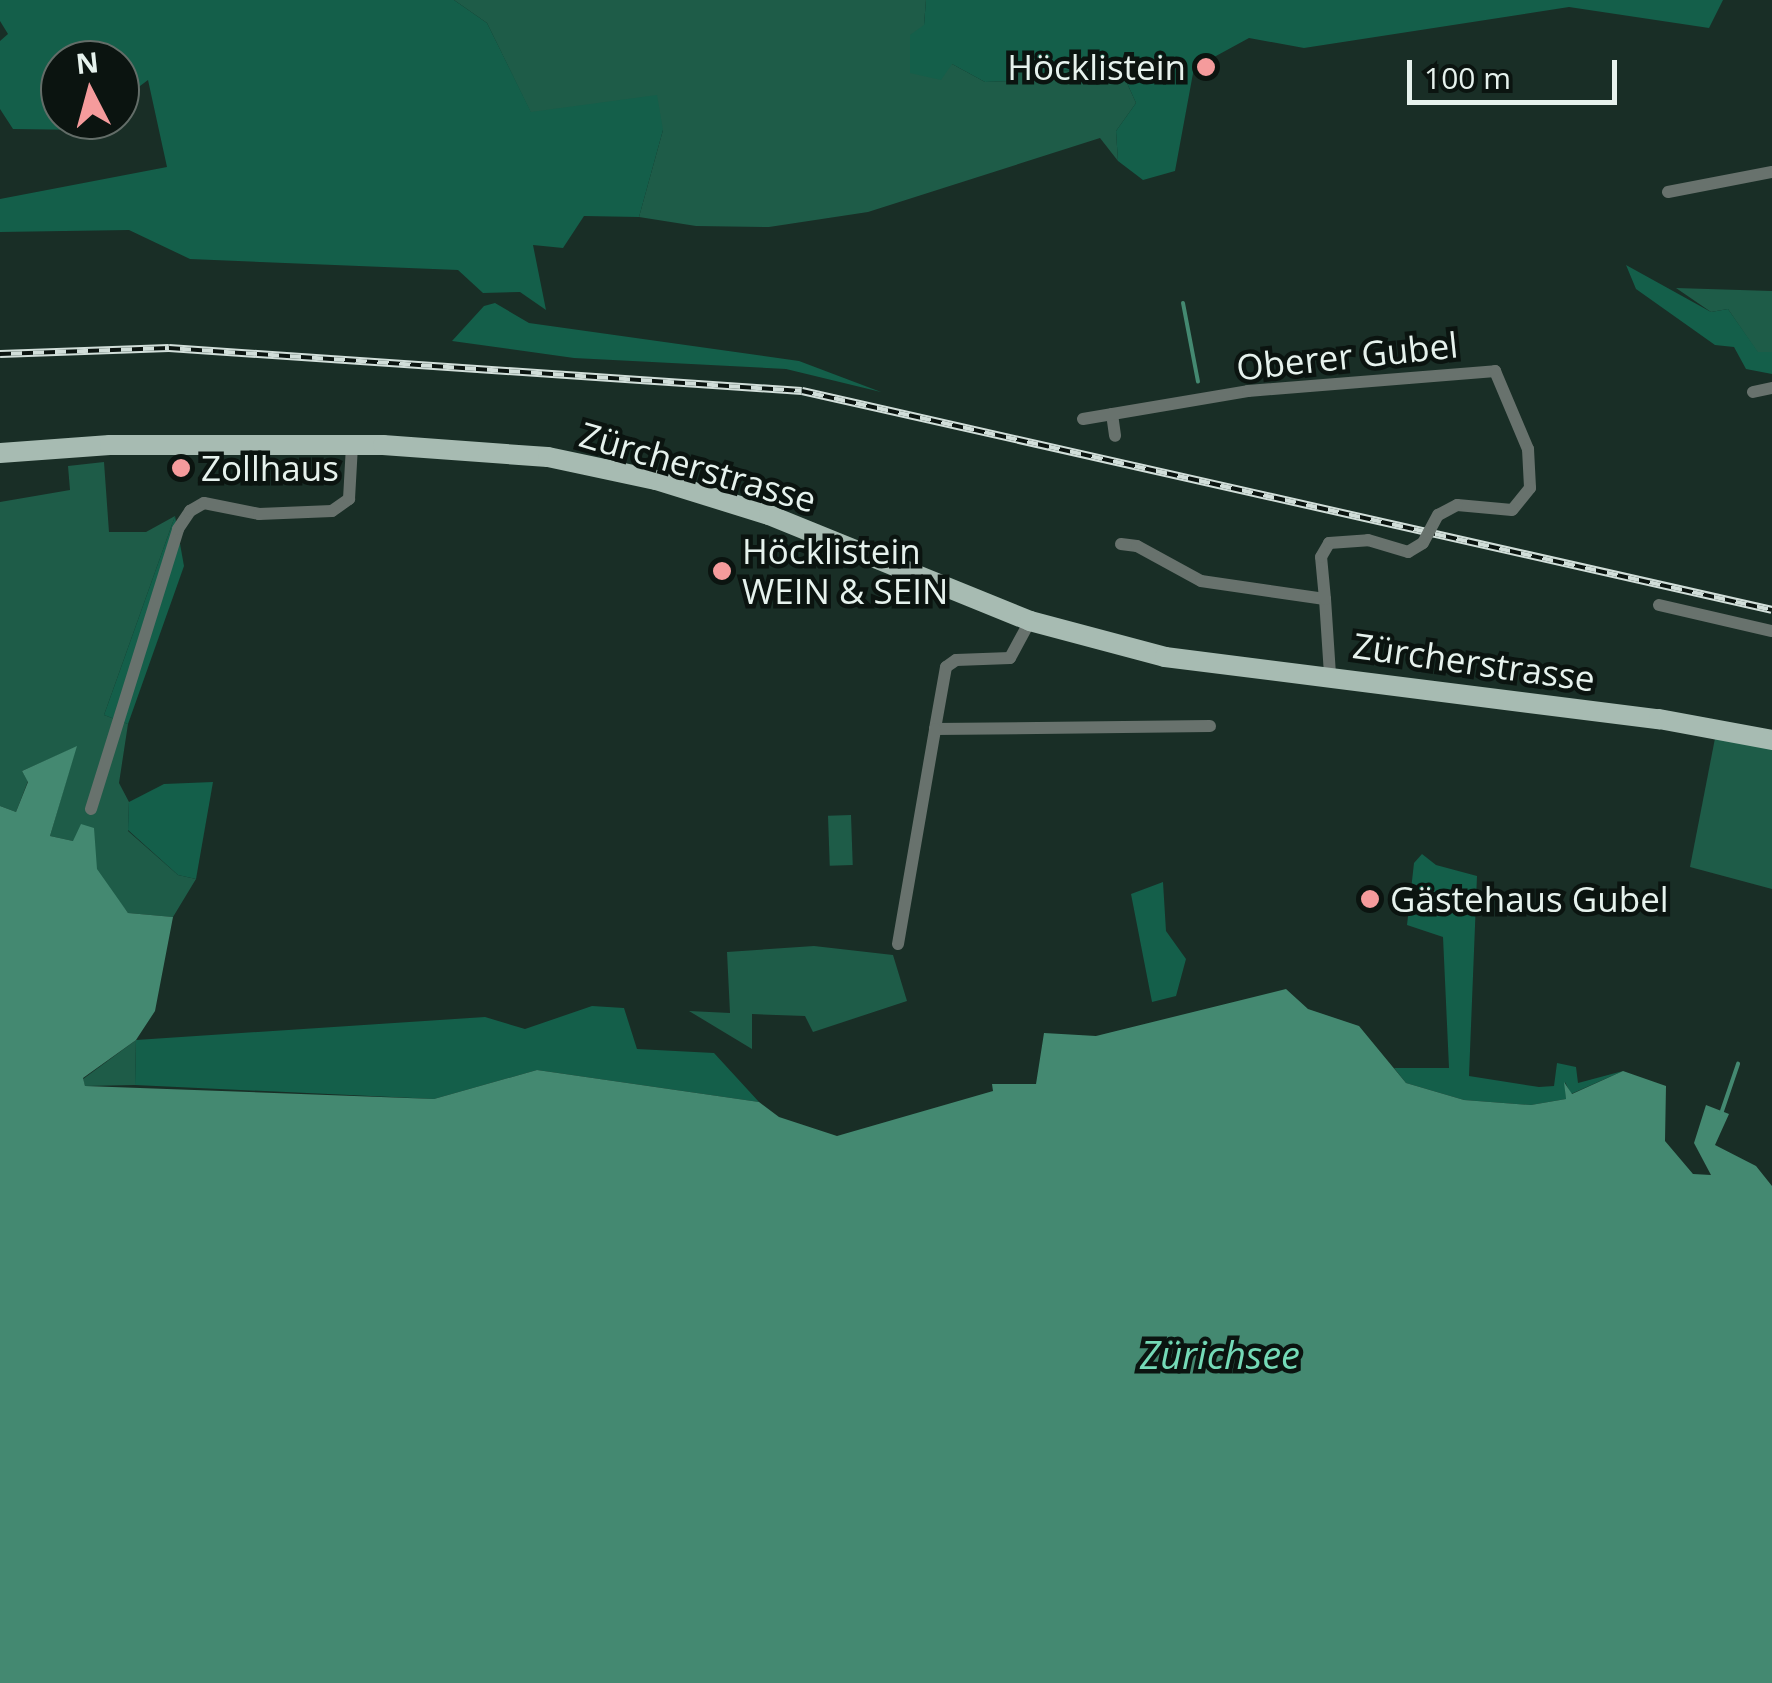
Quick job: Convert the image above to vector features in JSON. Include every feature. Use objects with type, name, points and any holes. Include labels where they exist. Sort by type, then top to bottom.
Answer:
[{"type":"main road","name":"Zürcherstrasse","points":[[0,453],[110,444],[352,445],[548,457],[656,480],[769,516],[1030,621],[1165,657],[1330,675],[1772,740]]},
{"type":"street","points":[[1668,192],[1772,172]]},
{"type":"street","name":"Oberer Gubel","points":[[1083,419],[1248,391],[1494,372],[1528,450],[1530,488],[1512,510],[1457,505],[1438,515],[1423,543],[1408,552],[1368,540],[1329,543],[1321,550],[1330,675]]},
{"type":"street","points":[[1753,392],[1772,388]]},
{"type":"street","points":[[1112,414],[1115,436]]},
{"type":"street","points":[[90,808],[178,529],[190,511],[204,503],[259,514],[332,512],[349,499],[352,445]]},
{"type":"street","points":[[1121,544],[1137,546],[1201,581],[1325,598]]},
{"type":"street","points":[[1659,606],[1772,631]]},
{"type":"street","points":[[898,944],[946,667],[956,660],[1010,658],[1030,621]]},
{"type":"street","points":[[935,729],[1210,726]]},
{"type":"shaded area","points":[[0,0],[454,0],[487,23],[531,112],[657,95],[663,130],[639,217],[584,216],[563,248],[533,245],[546,310],[520,292],[483,293],[458,270],[190,259],[129,230],[0,232],[0,199],[167,167],[148,80],[140,86],[140,40],[40,40],[40,129],[13,129],[0,109],[0,41],[8,34],[0,21]]},
{"type":"shaded area","points":[[454,0],[926,0],[924,25],[952,64],[985,82],[1010,81],[1019,68],[1035,75],[1118,63],[1136,103],[1116,131],[1118,161],[1100,138],[868,212],[769,227],[696,226],[639,217],[663,130],[531,113],[487,23]]},
{"type":"shaded area","points":[[926,0],[1723,0],[1709,28],[1569,7],[1304,48],[1249,38],[1194,68],[1175,171],[1143,180],[1118,161],[1116,131],[1136,103],[1118,63],[1035,75],[1020,68],[1011,81],[985,82],[952,64],[941,80],[910,73],[910,35],[924,25]]},
{"type":"shaded area","points":[[1626,265],[1711,312],[1728,309],[1758,352],[1772,352],[1772,374],[1746,369],[1734,347],[1715,345],[1636,289]]},
{"type":"shaded area","points":[[1676,288],[1772,291],[1772,352],[1758,353],[1728,309],[1711,312]]},
{"type":"shaded area","points":[[495,303],[529,323],[799,361],[881,392],[786,369],[574,358],[452,341],[484,306]]},
{"type":"shaded area","points":[[104,462],[109,532],[146,532],[175,516],[104,715],[128,724],[119,783],[129,802],[128,831],[178,875],[196,879],[173,917],[128,913],[73,841],[50,836],[76,747],[22,771],[28,781],[16,812],[0,806],[0,502],[70,490],[68,466]]},
{"type":"shaded area","points":[[175,516],[184,566],[128,724],[104,715]]},
{"type":"shaded area","points":[[1717,728],[1772,740],[1772,889],[1690,867]]},
{"type":"shaded area","points":[[213,782],[196,879],[178,875],[128,830],[129,802],[164,784]]},
{"type":"shaded area","points":[[851,815],[853,865],[830,866],[828,816]]},
{"type":"shaded area","points":[[1422,854],[1436,865],[1477,876],[1469,1076],[1539,1087],[1554,1086],[1557,1063],[1576,1067],[1578,1083],[1623,1071],[1571,1094],[1565,1082],[1566,1099],[1531,1105],[1464,1100],[1406,1083],[1394,1068],[1449,1068],[1443,937],[1407,925],[1414,863]]},
{"type":"shaded area","points":[[1163,882],[1166,931],[1186,959],[1176,996],[1152,1002],[1131,894]]},
{"type":"shaded area","points":[[814,946],[893,955],[907,1001],[813,1032],[805,1016],[752,1014],[752,1049],[689,1011],[730,1013],[727,952]]},
{"type":"shaded area","points":[[592,1006],[624,1008],[637,1049],[714,1053],[759,1102],[537,1070],[434,1099],[135,1085],[136,1040],[485,1017],[525,1029]]},
{"type":"shaded area","points":[[136,1040],[135,1085],[85,1086],[83,1079]]},
{"type":"water","name":"Zürichsee","points":[[77,746],[50,836],[73,841],[81,824],[94,828],[97,869],[128,913],[173,917],[155,1011],[136,1040],[83,1078],[85,1086],[434,1099],[537,1070],[759,1102],[779,1117],[837,1136],[993,1091],[992,1084],[1036,1084],[1044,1033],[1096,1036],[1286,989],[1308,1009],[1359,1026],[1406,1083],[1464,1100],[1531,1105],[1566,1099],[1564,1082],[1572,1094],[1623,1071],[1666,1086],[1665,1141],[1693,1174],[1711,1175],[1694,1143],[1706,1105],[1729,1114],[1715,1145],[1756,1166],[1772,1186],[1772,1683],[0,1683],[0,806],[16,812],[28,782],[22,771]]},
{"type":"waterway","points":[[1183,303],[1198,382]]},
{"type":"waterway","points":[[1722,1111],[1738,1064]]},
{"type":"railway","points":[[0,354],[169,348],[802,391],[1772,610]]},
{"type":"place","name":"Höcklistein","points":[[1206,67]]},
{"type":"place","name":"Zollhaus","points":[[181,468]]},
{"type":"place","name":"Höcklistein WEIN & SEIN","points":[[722,571]]},
{"type":"place","name":"Gästehaus Gubel","points":[[1370,899]]}]
